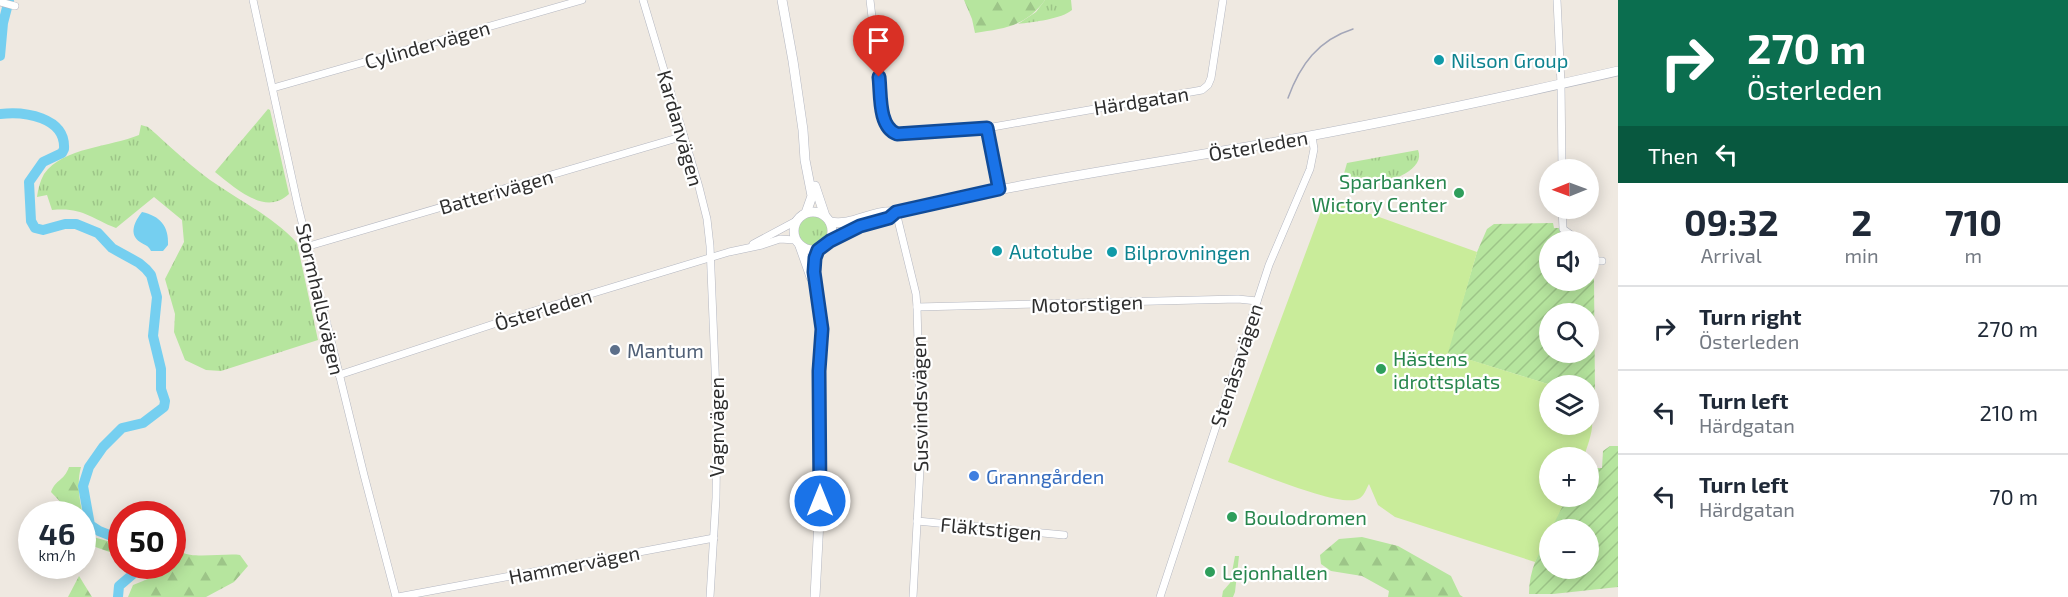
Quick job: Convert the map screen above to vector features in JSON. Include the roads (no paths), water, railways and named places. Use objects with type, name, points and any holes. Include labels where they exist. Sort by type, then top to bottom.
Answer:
[{"type":"main road","points":[[782,3],[803,130],[815,186],[832,231],[830,241],[818,250],[809,250],[798,243]]},
{"type":"main road","name":"Österleden","points":[[827,219],[839,223],[885,211],[896,212],[999,189],[1312,136],[1618,72]]},
{"type":"main road","points":[[803,130],[805,160],[812,196],[806,213],[796,221],[793,231],[813,289],[820,339],[820,501],[814,597]]},
{"type":"main road","points":[[806,213],[816,212],[827,219]]},
{"type":"main road","name":"Österleden","points":[[830,241],[860,226],[889,218],[896,212]]},
{"type":"main road","points":[[818,250],[814,265],[822,329],[820,339]]},
{"type":"street","name":"Stormhallsvägen","points":[[253,0],[339,375],[397,597]]},
{"type":"street","name":"Cylindervägen","points":[[273,88],[582,0]]},
{"type":"street","name":"Kardanvägen","points":[[643,0],[707,219],[711,258]]},
{"type":"street","name":"Härdgatan","points":[[870,0],[884,121],[887,128],[897,134],[987,128],[1189,93],[1205,88],[1211,78],[1223,0]]},
{"type":"street","points":[[1557,0],[1562,159]]},
{"type":"street","points":[[0,2],[15,6]]},
{"type":"street","points":[[987,128],[999,189]]},
{"type":"street","name":"Batterivägen","points":[[309,246],[684,136]]},
{"type":"street","name":"Stenåsavägen","points":[[1160,597],[1269,265],[1310,169],[1314,149],[1312,136]]},
{"type":"street","name":"Susvindsvägen","points":[[896,212],[917,307],[921,451],[913,597]]},
{"type":"street","name":"Österleden","points":[[748,247],[796,221]]},
{"type":"street","name":"Österleden","points":[[339,375],[521,315],[748,247],[780,239],[798,243]]},
{"type":"street","name":"Vagnvägen","points":[[710,597],[714,538],[717,377],[711,258]]},
{"type":"street","name":"Motorstigen","points":[[917,307],[1238,299],[1257,301]]},
{"type":"street","name":"Fläktstigen","points":[[917,521],[1064,535]]},
{"type":"street","name":"Hammervägen","points":[[397,597],[714,538]]},
{"type":"water","points":[[142,212],[154,216],[165,227],[168,245],[163,251],[151,251],[136,239],[135,223]]},
{"type":"waterway","points":[[0,56],[3,23],[9,0]]},
{"type":"waterway","points":[[0,114],[10,113],[42,118],[51,123],[63,138],[62,153],[43,162],[29,182],[31,221],[35,228],[43,230],[65,224],[76,224],[98,233],[112,248],[146,269],[151,275],[157,297],[153,336],[161,369],[164,407],[143,423],[122,428],[103,447],[89,467],[83,486],[90,525],[108,535]]},
{"type":"waterway","points":[[118,597],[119,586],[127,579]]},
{"type":"railway","points":[[1288,98],[1298,75],[1312,55],[1330,40],[1353,29]]},
{"type":"place","name":"Nilson Group","points":[[1439,60]]},
{"type":"place","name":"Sparbanken Wictory Center","points":[[1459,193]]},
{"type":"place","name":"Autotube","points":[[997,251]]},
{"type":"place","name":"Bilprovningen","points":[[1112,252]]},
{"type":"place","name":"Mantum","points":[[615,350]]},
{"type":"place","name":"Hästens idrottsplats","points":[[1381,369]]},
{"type":"place","name":"Granngården","points":[[974,476]]},
{"type":"place","name":"Boulodromen","points":[[1232,517]]},
{"type":"place","name":"Lejonhallen","points":[[1210,572]]}]
